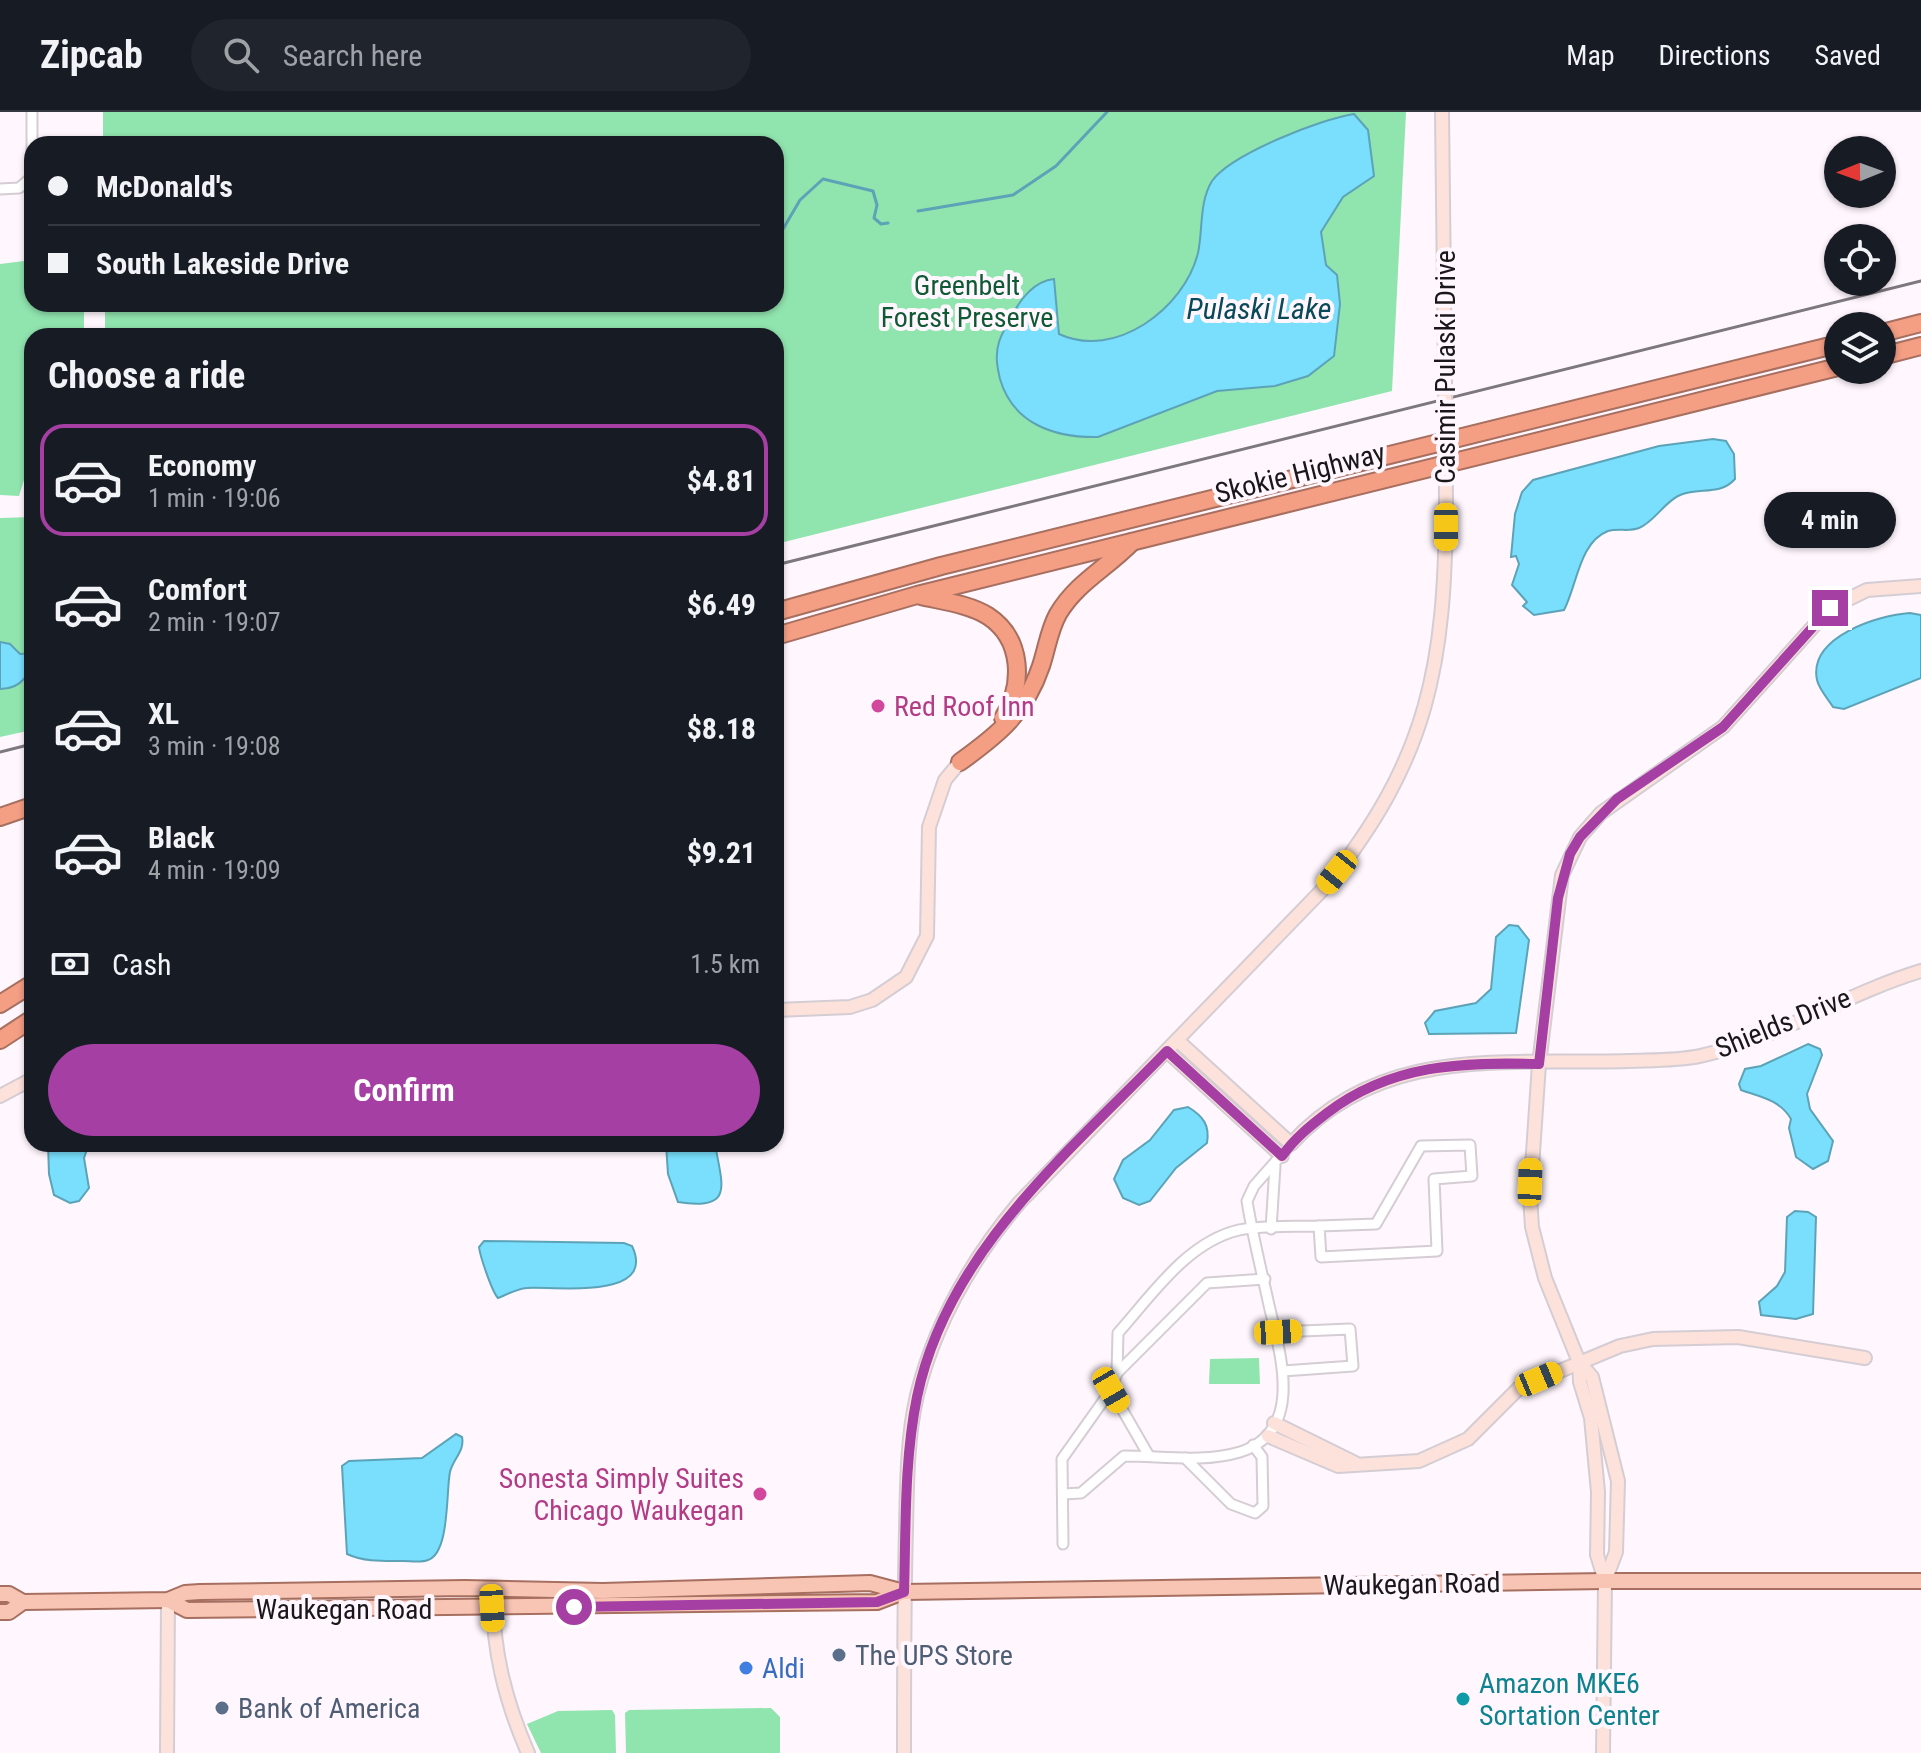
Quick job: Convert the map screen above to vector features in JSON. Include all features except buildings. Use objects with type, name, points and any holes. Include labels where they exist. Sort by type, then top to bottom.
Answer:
[{"type":"highway","points":[[1896,329],[1921,323]]},
{"type":"highway","points":[[1896,352],[1921,346]]},
{"type":"highway","name":"Skokie Highway","points":[[784,610],[941,566],[1824,347]]},
{"type":"highway","name":"Skokie Highway","points":[[784,634],[917,595],[1824,370]]},
{"type":"highway","points":[[960,762],[1006,728],[1028,698],[1041,666],[1050,630],[1076,588],[1115,560],[1132,542]]},
{"type":"highway","points":[[917,595],[987,616],[1013,645],[1018,681],[1013,701],[1004,717],[960,762]]},
{"type":"highway","points":[[0,818],[24,809]]},
{"type":"highway","points":[[0,818],[24,814]]},
{"type":"highway","points":[[0,1004],[24,989]]},
{"type":"highway","points":[[0,1040],[24,1024]]},
{"type":"main road","name":"Waukegan Road","points":[[0,1594],[9,1594],[23,1602],[168,1600],[185,1593],[200,1592],[603,1591],[870,1583],[904,1592],[1605,1581],[1921,1581]]},
{"type":"main road","name":"Waukegan Road","points":[[168,1600],[187,1610],[492,1608],[877,1602],[904,1592]]},
{"type":"main road","name":"Waukegan Road","points":[[0,1612],[9,1612],[23,1602]]},
{"type":"street","points":[[32,112],[32,136]]},
{"type":"street","name":"Casimir Pulaski Drive","points":[[904,1753],[904,1592],[911,1431],[917,1395],[947,1309],[994,1233],[1327,885],[1387,799],[1413,744],[1435,671],[1446,591],[1442,112]]},
{"type":"street","points":[[0,189],[19,188],[24,184]]},
{"type":"street","points":[[1605,1581],[1616,1552],[1618,1481],[1592,1377],[1579,1362],[1545,1278],[1532,1227],[1531,1157],[1539,1064],[1558,898],[1570,854],[1580,837],[1617,799],[1723,727],[1830,608],[1867,590],[1921,586]]},
{"type":"street","points":[[784,1010],[850,1007],[872,1000],[906,977],[927,936],[929,827],[945,780],[960,762]]},
{"type":"street","name":"Shields Drive","points":[[1291,1144],[1338,1105],[1397,1075],[1462,1063],[1539,1064],[1698,1056],[1751,1041],[1877,984],[1921,971]]},
{"type":"street","points":[[1063,1494],[1081,1493],[1124,1456],[1221,1456],[1253,1445],[1268,1436],[1281,1407],[1283,1371],[1278,1332],[1247,1201],[1254,1186],[1291,1144],[1177,1040]]},
{"type":"street","points":[[1167,1051],[1278,1161]]},
{"type":"street","points":[[0,1096],[24,1083]]},
{"type":"street","points":[[1063,1544],[1062,1459],[1111,1390],[1117,1373],[1118,1333],[1181,1264],[1222,1236],[1255,1230],[1319,1226],[1376,1224],[1421,1146],[1470,1145],[1472,1176],[1434,1179],[1437,1251],[1321,1257],[1319,1226]]},
{"type":"street","points":[[1271,1229],[1278,1161]]},
{"type":"street","points":[[1117,1373],[1207,1283],[1265,1279]]},
{"type":"street","points":[[1278,1332],[1350,1329],[1353,1366],[1283,1371]]},
{"type":"street","points":[[1268,1436],[1338,1466],[1419,1461],[1468,1439],[1519,1388],[1579,1362],[1653,1339],[1712,1335],[1865,1358]]},
{"type":"street","points":[[1579,1362],[1580,1382],[1591,1418],[1598,1492],[1597,1555],[1605,1581],[1603,1753]]},
{"type":"street","points":[[1111,1390],[1149,1456]]},
{"type":"street","points":[[1274,1423],[1355,1463]]},
{"type":"street","points":[[1185,1458],[1231,1504],[1255,1513],[1263,1506],[1262,1457],[1253,1445]]},
{"type":"street","points":[[1325,1462],[1330,1448]]},
{"type":"street","points":[[493,1590],[492,1608],[501,1681],[528,1753]]},
{"type":"street","points":[[167,1753],[168,1600]]},
{"type":"green space","name":"Greenbelt Forest Preserve","points":[[103,112],[1406,112],[1392,391],[784,542],[784,328],[105,328],[105,312],[784,312],[784,136],[103,136]]},
{"type":"green space","points":[[24,261],[24,312],[84,312],[84,328],[24,328],[24,480],[19,496],[0,495],[0,264]]},
{"type":"green space","points":[[24,517],[24,732],[0,737],[0,518]]},
{"type":"green space","points":[[1259,1358],[1260,1384],[1209,1384],[1210,1359]]},
{"type":"green space","points":[[771,1708],[780,1717],[780,1753],[626,1753],[625,1713],[629,1710]]},
{"type":"green space","points":[[612,1710],[615,1715],[616,1753],[541,1753],[527,1724],[558,1711]]},
{"type":"water","name":"Pulaski Lake","points":[[1354,114],[1368,130],[1374,176],[1343,197],[1321,232],[1326,265],[1337,275],[1340,304],[1334,356],[1308,376],[1275,386],[1217,391],[1098,437],[1052,431],[1025,417],[1015,407],[1000,379],[997,351],[1005,328],[1029,291],[1054,279],[1059,334],[1080,340],[1102,340],[1124,335],[1163,310],[1190,274],[1198,253],[1205,198],[1212,181],[1222,171],[1278,139]]},
{"type":"water","points":[[1713,439],[1726,441],[1734,454],[1735,479],[1722,488],[1678,496],[1639,528],[1612,530],[1598,537],[1585,555],[1564,610],[1534,615],[1523,606],[1527,602],[1512,585],[1519,564],[1516,556],[1511,557],[1515,514],[1522,492],[1533,480],[1659,446]]},
{"type":"water","points":[[1910,613],[1921,615],[1921,678],[1844,709],[1833,707],[1817,680],[1817,665],[1823,652],[1848,631],[1881,618]]},
{"type":"water","points":[[0,642],[10,644],[20,654],[24,654],[24,678],[14,686],[0,689]]},
{"type":"water","points":[[1509,925],[1518,926],[1529,940],[1516,1033],[1429,1034],[1425,1023],[1435,1011],[1476,1003],[1491,989],[1496,937]]},
{"type":"water","points":[[1808,1044],[1820,1049],[1822,1055],[1807,1094],[1810,1109],[1833,1141],[1828,1161],[1813,1169],[1796,1157],[1789,1128],[1791,1119],[1787,1113],[1769,1100],[1741,1090],[1739,1084],[1745,1069],[1761,1066]]},
{"type":"water","points":[[1188,1107],[1204,1122],[1207,1143],[1176,1168],[1150,1201],[1139,1205],[1123,1198],[1114,1179],[1123,1160],[1150,1140],[1174,1110]]},
{"type":"water","points":[[48,1152],[86,1152],[84,1158],[89,1188],[79,1201],[70,1203],[54,1195]]},
{"type":"water","points":[[667,1152],[716,1152],[720,1192],[717,1198],[709,1202],[678,1202],[668,1174]]},
{"type":"water","points":[[1795,1211],[1808,1212],[1816,1217],[1813,1314],[1796,1319],[1761,1315],[1759,1302],[1777,1286],[1785,1272],[1787,1217]]},
{"type":"water","points":[[484,1241],[624,1243],[632,1246],[636,1264],[630,1275],[617,1283],[599,1287],[527,1288],[498,1298],[480,1252],[479,1247]]},
{"type":"water","points":[[456,1434],[462,1437],[462,1447],[450,1472],[444,1534],[435,1555],[416,1562],[367,1560],[347,1554],[342,1466],[349,1461],[422,1458]]},
{"type":"waterway","points":[[918,211],[1013,195],[1056,166],[1107,112]]},
{"type":"waterway","points":[[784,227],[800,200],[823,179],[873,191],[877,205],[874,218],[881,224],[888,223]]},
{"type":"railway","points":[[784,563],[1921,281]]},
{"type":"railway","points":[[0,752],[24,746]]},
{"type":"place","name":"Red Roof Inn","points":[[878,706]]},
{"type":"place","name":"Sonesta Simply Suites Chicago Waukegan","points":[[760,1494]]},
{"type":"place","name":"The UPS Store","points":[[839,1655]]},
{"type":"place","name":"Aldi","points":[[746,1668]]},
{"type":"place","name":"Amazon MKE6 Sortation Center","points":[[1463,1699]]},
{"type":"place","name":"Bank of America","points":[[222,1708]]},
{"type":"route","points":[[574,1607],[877,1602],[904,1592],[907,1488],[917,1395],[947,1309],[994,1233],[1019,1203],[1167,1051],[1282,1156],[1299,1135],[1338,1105],[1367,1087],[1397,1075],[1462,1063],[1539,1064],[1562,875],[1580,837],[1617,799],[1669,767],[1723,727],[1830,608]]}]
